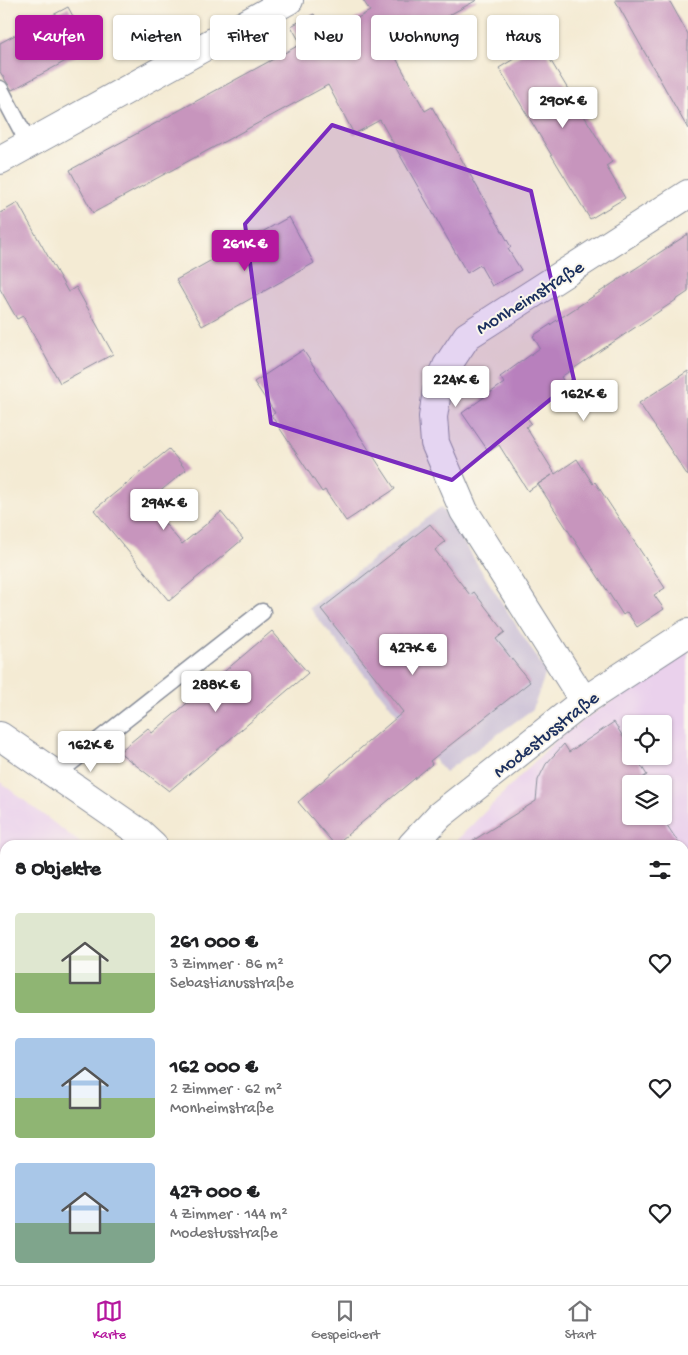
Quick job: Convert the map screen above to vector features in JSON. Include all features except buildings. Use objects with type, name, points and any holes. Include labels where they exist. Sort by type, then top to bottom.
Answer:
[{"type":"street","points":[[0,160],[289,0]]},
{"type":"street","name":"Monheimstraße","points":[[584,701],[464,512],[435,443],[434,417],[437,391],[447,366],[467,336],[688,194]]},
{"type":"street","name":"Modestusstraße","points":[[417,840],[440,815],[584,701],[688,633]]},
{"type":"street","points":[[0,736],[56,774],[142,840]]},
{"type":"lane","points":[[0,89],[29,144]]},
{"type":"lane","points":[[56,774],[262,612]]},
{"type":"highlighted area","points":[[332,125],[531,191],[574,380],[452,480],[271,423],[245,224]]},
{"type":"shaded area","points":[[441,507],[546,672],[533,709],[445,772],[309,608]]},
{"type":"shaded area","points":[[688,649],[688,840],[457,840],[558,738]]},
{"type":"shaded area","points":[[0,782],[76,840],[0,840]]}]
